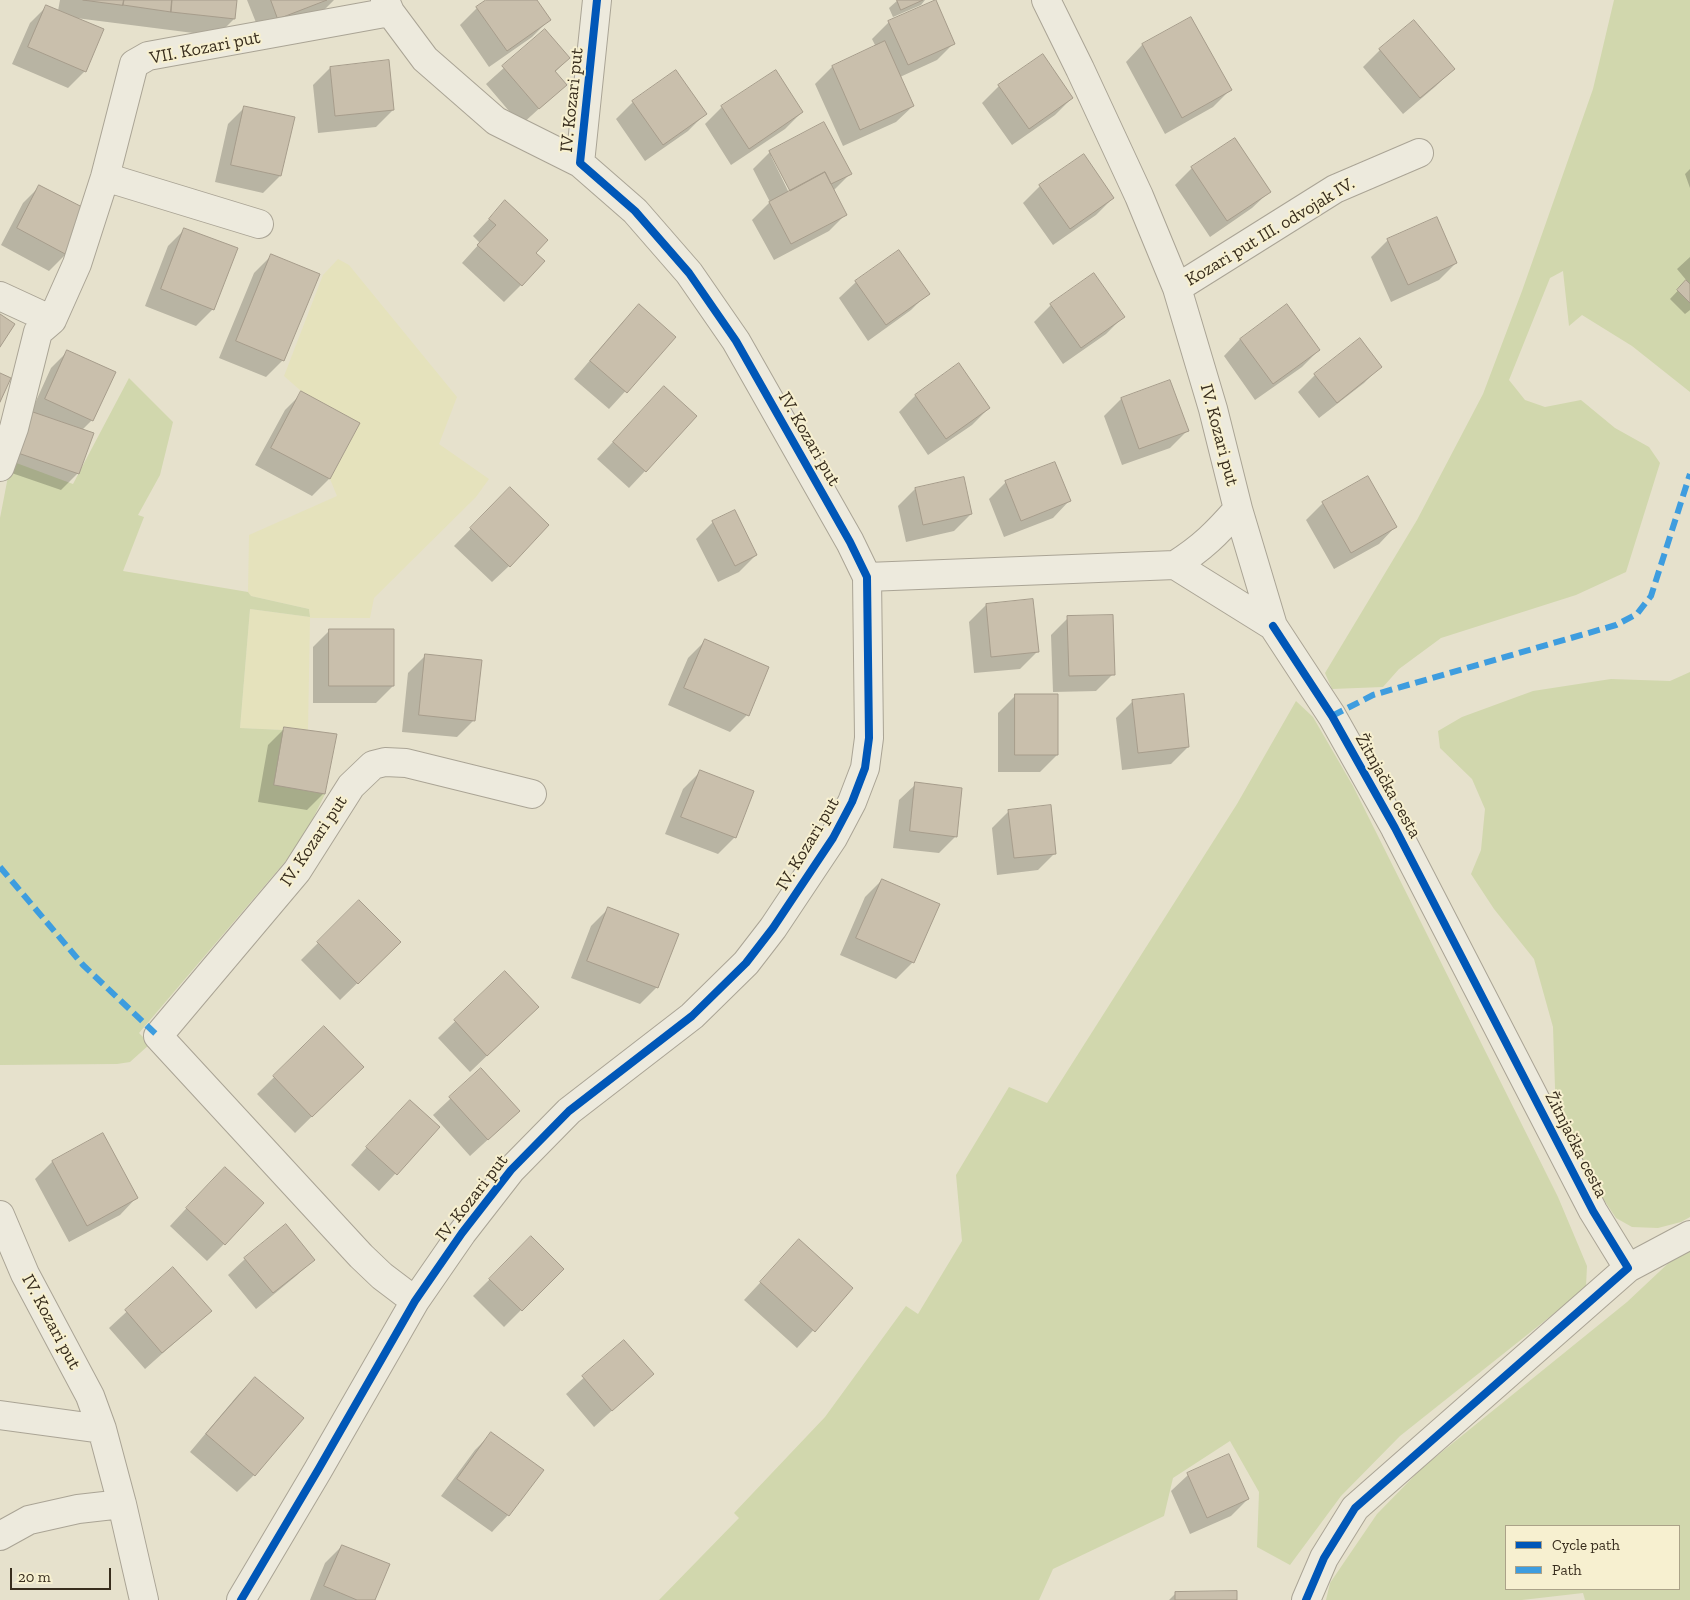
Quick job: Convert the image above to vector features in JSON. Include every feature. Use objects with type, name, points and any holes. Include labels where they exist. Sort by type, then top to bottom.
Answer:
[{"type":"street","name":"IV. Kozari put","points":[[241,1600],[415,1301],[462,1233],[511,1170],[569,1111],[692,1016],[746,962],[773,928],[833,838],[852,802],[865,768],[869,738],[866,576],[850,542],[740,349],[689,273],[635,211],[580,163],[597,0]]},
{"type":"street","name":"IV. Kozari put","points":[[866,576],[1175,565],[1196,552],[1220,530],[1238,509],[1213,409],[1177,288],[1139,196],[1046,0]]},
{"type":"street","name":"VII. Kozari put","points":[[0,468],[14,428],[38,332],[52,320],[77,264],[105,177],[134,64],[148,56],[387,6],[425,60],[496,121],[580,163]]},
{"type":"street","name":"Kozari put III. odvojak IV.","points":[[1177,288],[1335,189],[1419,153]]},
{"type":"street","points":[[105,177],[259,224]]},
{"type":"street","points":[[0,296],[52,320]]},
{"type":"street","points":[[1238,509],[1273,626]]},
{"type":"street","points":[[1175,565],[1273,626]]},
{"type":"street","name":"Žitnjačka cesta","points":[[1273,626],[1332,716],[1395,828],[1593,1211],[1628,1268]]},
{"type":"street","name":"IV. Kozari put","points":[[415,1301],[382,1276],[361,1256],[158,1036],[297,872],[351,786],[373,765],[385,762],[406,763],[532,794]]},
{"type":"street","name":"IV. Kozari put","points":[[0,1215],[25,1274],[90,1396],[102,1429],[122,1504],[144,1600]]},
{"type":"street","points":[[1306,1600],[1324,1558],[1355,1508],[1628,1268],[1690,1235]]},
{"type":"street","points":[[0,1416],[102,1429]]},
{"type":"street","points":[[0,1536],[29,1520],[78,1509],[122,1504]]},
{"type":"shaded area","points":[[338,259],[349,265],[457,397],[439,444],[489,479],[476,497],[374,598],[370,618],[310,618],[308,730],[285,727],[284,730],[240,728],[250,609],[310,617],[309,609],[251,596],[248,592],[249,535],[337,496],[330,479],[360,423],[301,391],[284,376],[323,275]]},
{"type":"green space","points":[[1614,0],[1690,0],[1690,392],[1632,346],[1582,315],[1569,326],[1563,271],[1550,278],[1509,380],[1525,400],[1545,407],[1581,400],[1615,428],[1649,447],[1660,463],[1626,572],[1576,595],[1441,638],[1399,669],[1383,687],[1332,689],[1325,673],[1417,520],[1483,394],[1522,291],[1593,89]]},
{"type":"green space","points":[[129,378],[173,422],[160,475],[138,515],[144,517],[123,571],[248,592],[251,596],[309,609],[310,617],[250,609],[240,728],[284,730],[325,794],[301,843],[139,1033],[150,1044],[130,1062],[117,1064],[0,1065],[0,518],[11,461],[73,484]]},
{"type":"green space","points":[[1690,672],[1690,1217],[1681,1222],[1658,1228],[1632,1227],[1616,1218],[1586,1173],[1556,1118],[1553,1027],[1534,959],[1494,909],[1471,874],[1481,850],[1485,809],[1472,779],[1440,748],[1438,731],[1462,717],[1533,691],[1611,679],[1670,681]]},
{"type":"green space","points":[[1296,701],[1313,717],[1353,786],[1558,1197],[1587,1266],[1586,1286],[1581,1292],[1400,1436],[1341,1496],[1290,1565],[1257,1547],[1259,1492],[1230,1441],[1173,1478],[1164,1516],[1053,1569],[1039,1600],[659,1600],[739,1518],[734,1513],[825,1417],[906,1306],[918,1314],[962,1241],[956,1175],[1009,1087],[1047,1103],[1237,804]]},
{"type":"green space","points":[[1690,1248],[1690,1600],[1585,1600],[1583,1593],[1522,1600],[1326,1600],[1330,1583],[1377,1514],[1422,1468],[1627,1302],[1676,1256]]},
{"type":"building","points":[[83,0],[124,0],[123,5]]},
{"type":"building","points":[[124,0],[172,0],[171,12],[123,5]]},
{"type":"building","points":[[172,0],[237,0],[235,19],[171,12]]},
{"type":"building","points":[[271,0],[327,0],[278,19]]},
{"type":"building","points":[[486,0],[537,0],[551,20],[507,51],[476,7]]},
{"type":"building","points":[[897,0],[923,0],[901,10]]},
{"type":"building","points":[[936,0],[955,44],[908,65],[888,21]]},
{"type":"building","points":[[46,5],[104,29],[86,72],[28,47]]},
{"type":"building","points":[[1191,17],[1232,90],[1182,118],[1142,44]]},
{"type":"building","points":[[1414,20],[1455,69],[1420,98],[1379,49]]},
{"type":"building","points":[[545,29],[570,58],[555,71],[567,85],[539,109],[502,66]]},
{"type":"building","points":[[885,41],[914,106],[860,130],[832,66]]},
{"type":"building","points":[[1043,54],[1073,98],[1029,129],[998,85]]},
{"type":"building","points":[[389,60],[394,110],[335,116],[330,67]]},
{"type":"building","points":[[676,70],[707,114],[663,145],[632,101]]},
{"type":"building","points":[[776,70],[803,112],[749,149],[721,106]]},
{"type":"building","points":[[244,106],[295,117],[281,176],[231,165]]},
{"type":"building","points":[[824,122],[852,174],[831,184],[825,172],[790,191],[769,151]]},
{"type":"building","points":[[1235,138],[1271,192],[1227,221],[1191,167]]},
{"type":"building","points":[[1084,154],[1114,198],[1070,229],[1039,185]]},
{"type":"building","points":[[825,172],[847,215],[791,244],[769,202]]},
{"type":"building","points":[[39,185],[90,211],[67,255],[17,228]]},
{"type":"building","points":[[505,200],[548,240],[536,253],[545,261],[522,286],[477,245],[496,225],[489,219]]},
{"type":"building","points":[[1437,217],[1457,263],[1408,285],[1387,239]]},
{"type":"building","points":[[184,228],[238,248],[214,310],[161,289]]},
{"type":"building","points":[[899,250],[930,294],[886,325],[855,281]]},
{"type":"building","points":[[271,254],[320,274],[284,361],[236,341]]},
{"type":"building","points":[[1094,273],[1125,317],[1081,348],[1050,304]]},
{"type":"building","points":[[1686,280],[1690,284],[1690,303],[1677,290]]},
{"type":"building","points":[[639,304],[676,337],[627,393],[590,361]]},
{"type":"building","points":[[1287,304],[1320,350],[1273,384],[1240,339]]},
{"type":"building","points":[[0,314],[15,324],[0,347]]},
{"type":"building","points":[[1360,338],[1382,367],[1337,403],[1314,374]]},
{"type":"building","points":[[67,350],[116,372],[93,421],[45,399]]},
{"type":"building","points":[[959,363],[990,408],[946,439],[915,395]]},
{"type":"building","points":[[0,373],[11,378],[0,402]]},
{"type":"building","points":[[1170,380],[1189,431],[1139,449],[1121,398]]},
{"type":"building","points":[[664,386],[697,416],[646,472],[613,442]]},
{"type":"building","points":[[301,391],[360,423],[330,479],[271,448]]},
{"type":"building","points":[[30,411],[94,433],[79,474],[15,452]]},
{"type":"building","points":[[1055,462],[1071,501],[1021,521],[1005,481]]},
{"type":"building","points":[[1368,476],[1397,527],[1351,553],[1322,502]]},
{"type":"building","points":[[964,477],[972,514],[923,525],[915,488]]},
{"type":"building","points":[[510,487],[549,525],[510,567],[470,528]]},
{"type":"building","points":[[735,510],[757,555],[735,566],[712,521]]},
{"type":"building","points":[[1033,599],[1039,652],[991,657],[986,604]]},
{"type":"building","points":[[1113,615],[1115,675],[1069,676],[1067,616]]},
{"type":"building","points":[[329,629],[394,629],[394,686],[329,686]]},
{"type":"building","points":[[705,639],[769,667],[749,716],[684,688]]},
{"type":"building","points":[[425,654],[482,660],[475,721],[419,715]]},
{"type":"building","points":[[1015,694],[1058,694],[1058,755],[1015,755]]},
{"type":"building","points":[[1184,694],[1189,747],[1138,753],[1132,700]]},
{"type":"building","points":[[284,727],[337,734],[325,794],[274,785]]},
{"type":"building","points":[[700,770],[754,791],[736,838],[681,817]]},
{"type":"building","points":[[915,782],[962,788],[957,837],[910,831]]},
{"type":"building","points":[[1051,805],[1056,854],[1014,858],[1008,810]]},
{"type":"building","points":[[882,879],[940,904],[914,963],[856,938]]},
{"type":"building","points":[[359,900],[401,942],[358,984],[317,942]]},
{"type":"building","points":[[608,907],[679,934],[658,988],[587,961]]},
{"type":"building","points":[[505,971],[539,1007],[487,1056],[454,1020]]},
{"type":"building","points":[[324,1026],[364,1067],[312,1117],[273,1076]]},
{"type":"building","points":[[481,1068],[520,1111],[488,1140],[449,1097]]},
{"type":"building","points":[[410,1100],[440,1127],[397,1175],[366,1147]]},
{"type":"building","points":[[103,1133],[138,1198],[87,1226],[52,1161]]},
{"type":"building","points":[[225,1167],[264,1203],[225,1245],[186,1208]]},
{"type":"building","points":[[286,1224],[315,1260],[273,1293],[244,1258]]},
{"type":"building","points":[[531,1236],[564,1269],[522,1311],[489,1279]]},
{"type":"building","points":[[799,1239],[853,1288],[815,1332],[760,1282]]},
{"type":"building","points":[[173,1267],[212,1311],[162,1353],[125,1310]]},
{"type":"building","points":[[624,1340],[654,1374],[612,1411],[582,1376]]},
{"type":"building","points":[[255,1377],[304,1418],[255,1476],[206,1434]]},
{"type":"building","points":[[491,1432],[544,1470],[509,1516],[457,1479]]},
{"type":"building","points":[[1229,1454],[1249,1499],[1207,1518],[1187,1473]]},
{"type":"building","points":[[342,1545],[390,1564],[375,1600],[357,1600],[324,1586]]},
{"type":"building","points":[[1237,1591],[1237,1600],[1175,1600],[1175,1592]]},
{"type":"marked path","points":[[1332,716],[1373,695],[1616,625],[1637,614],[1651,596],[1690,474]]},
{"type":"marked path","points":[[0,867],[83,965],[158,1036]]},
{"type":"cycle path","points":[[241,1600],[415,1301],[462,1233],[511,1170],[569,1111],[692,1016],[746,963],[773,928],[833,838],[852,802],[865,768],[869,738],[867,577],[850,542],[736,341],[689,273],[635,211],[580,163],[597,0]]},
{"type":"cycle path","points":[[1273,626],[1332,716],[1395,828],[1593,1211],[1628,1268],[1355,1508],[1324,1558],[1306,1600]]}]
